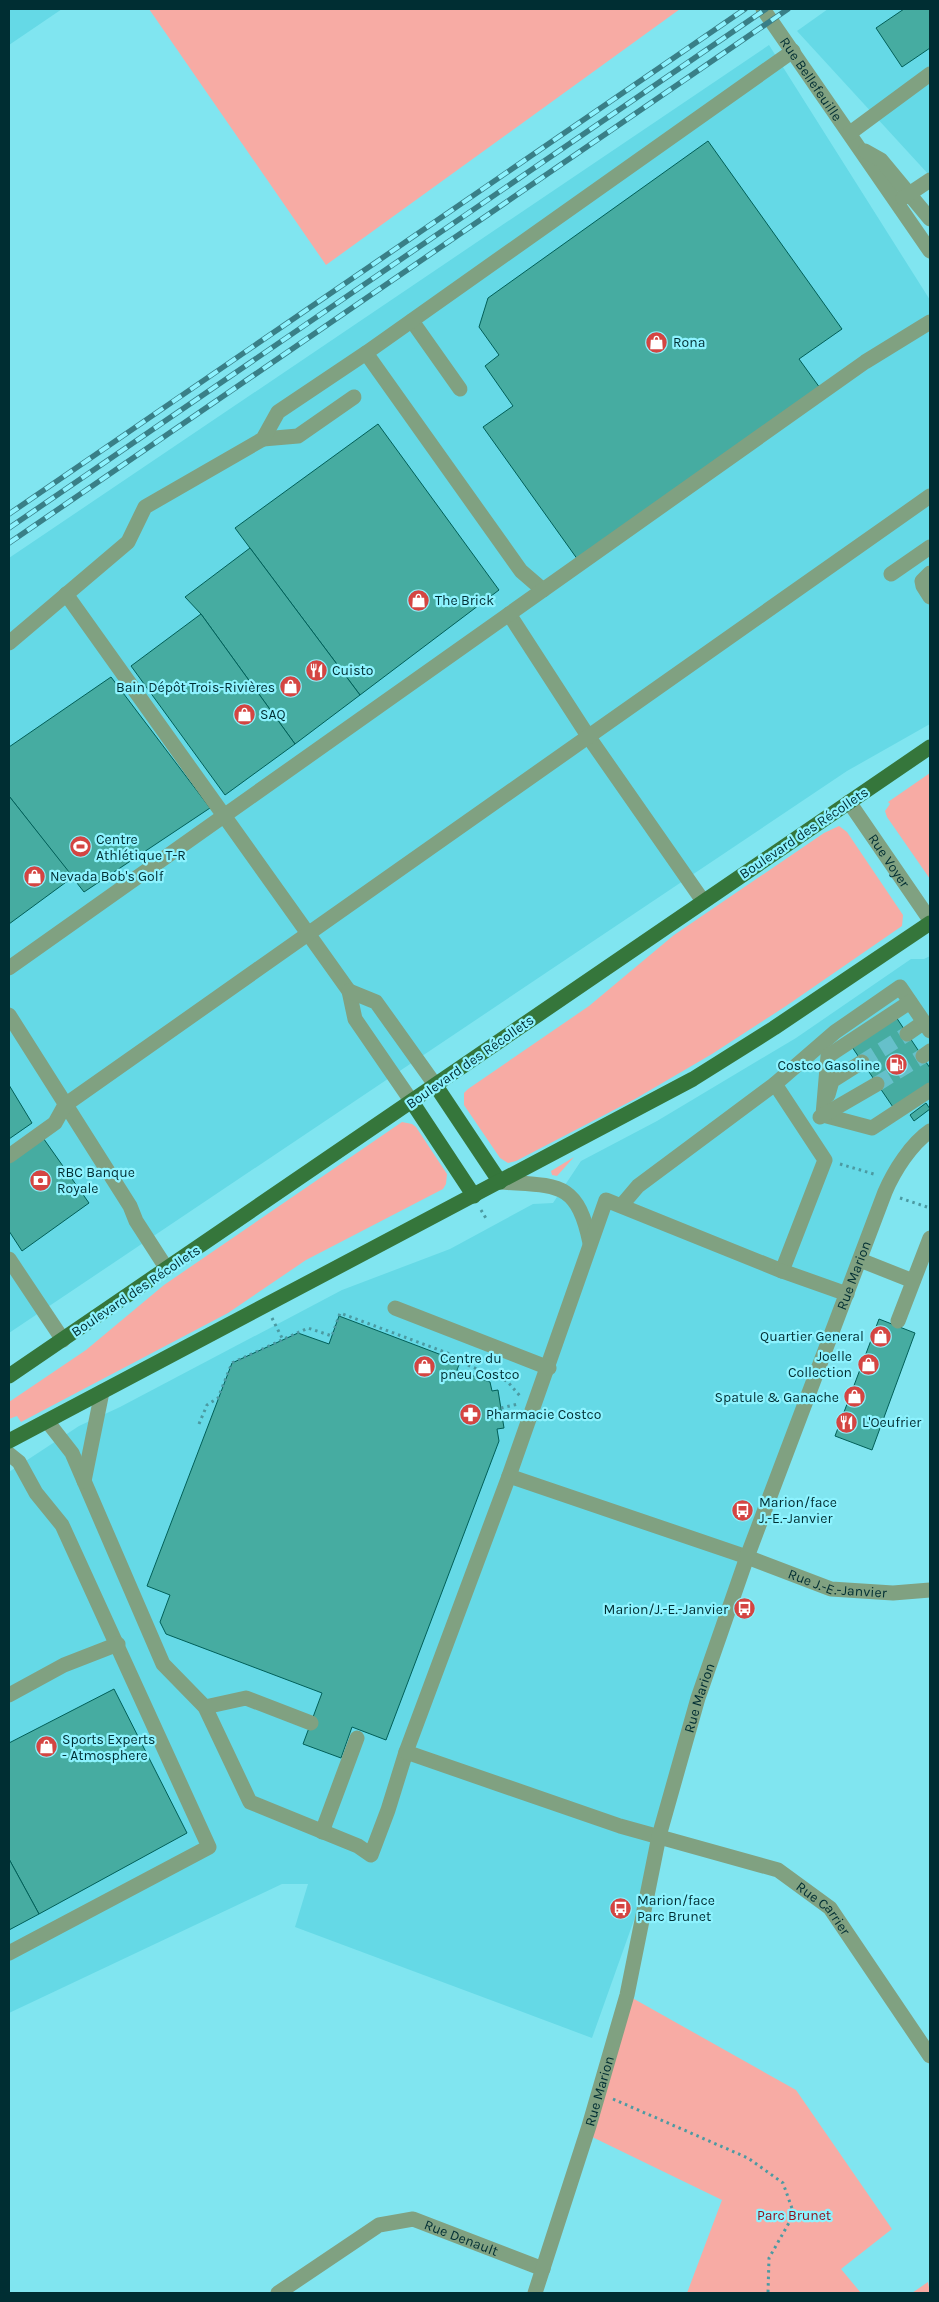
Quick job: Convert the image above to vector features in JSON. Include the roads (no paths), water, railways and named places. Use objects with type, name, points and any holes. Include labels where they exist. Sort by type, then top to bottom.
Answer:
[{"type":"main road","name":"Boulevard des Récollets","points":[[9,1376],[930,747]]},
{"type":"main road","points":[[9,1441],[474,1196],[715,1066],[930,922]]},
{"type":"main road","points":[[436,1086],[500,1182]]},
{"type":"main road","points":[[412,1102],[474,1196]]},
{"type":"street","name":"Rue Bellefeuille","points":[[764,9],[930,251]]},
{"type":"street","points":[[263,439],[278,412],[412,321],[793,51]]},
{"type":"street","points":[[850,133],[930,74]]},
{"type":"street","name":"Rue Bellefeuille","points":[[860,148],[880,160],[910,193],[930,219]]},
{"type":"street","points":[[896,202],[930,180]]},
{"type":"street","points":[[412,321],[460,389]]},
{"type":"street","points":[[9,968],[865,362],[930,322]]},
{"type":"street","points":[[366,353],[521,571],[543,590]]},
{"type":"street","points":[[9,642],[128,542],[145,507],[263,439],[298,436],[354,398]]},
{"type":"street","points":[[9,1156],[55,1123],[65,1104],[930,496]]},
{"type":"street","points":[[891,574],[930,547]]},
{"type":"street","points":[[930,572],[922,581],[930,597]]},
{"type":"street","points":[[66,594],[349,991],[355,1019],[412,1102]]},
{"type":"street","points":[[509,614],[588,736],[703,901]]},
{"type":"street","name":"Rue Voyer","points":[[849,802],[930,922]]},
{"type":"street","points":[[621,1206],[638,1186],[775,1084],[834,1032],[900,987],[927,1026],[907,1034]]},
{"type":"street","points":[[349,991],[376,1002],[436,1086]]},
{"type":"street","points":[[823,1116],[828,1056],[910,1002]]},
{"type":"street","points":[[9,1015],[130,1206],[136,1221],[167,1269]]},
{"type":"street","points":[[823,1116],[832,1081],[862,1062]]},
{"type":"street","points":[[775,1084],[825,1160],[782,1271]]},
{"type":"street","points":[[803,1126],[877,1084]]},
{"type":"street","points":[[823,1116],[872,1128],[930,1090]]},
{"type":"street","name":"Rue Marion","points":[[535,2293],[599,2093],[628,1994],[659,1836],[698,1698],[747,1557],[888,1186],[921,1137],[930,1131]]},
{"type":"street","points":[[500,1182],[553,1186],[565,1191],[573,1198],[582,1212],[590,1244]]},
{"type":"street","points":[[47,1421],[69,1447],[163,1664],[205,1708],[250,1802],[358,1846],[371,1855],[388,1810],[406,1752],[549,1368],[606,1200],[782,1271],[847,1294]]},
{"type":"street","points":[[898,1320],[930,1238]]},
{"type":"street","points":[[9,1259],[63,1340]]},
{"type":"street","points":[[860,1260],[913,1281]]},
{"type":"street","points":[[395,1308],[549,1368]]},
{"type":"street","points":[[84,1481],[102,1392]]},
{"type":"street","points":[[9,1454],[19,1462],[36,1493],[62,1525],[118,1644],[209,1847],[9,1953]]},
{"type":"street","name":"Rue J.-E.-Janvier","points":[[509,1476],[747,1557],[832,1589],[893,1593],[930,1590]]},
{"type":"street","points":[[9,1695],[64,1665],[118,1644]]},
{"type":"street","points":[[205,1708],[246,1698],[311,1723]]},
{"type":"street","points":[[322,1832],[357,1738]]},
{"type":"street","name":"Rue Carrier","points":[[406,1752],[620,1826],[778,1870],[830,1908],[930,2056]]},
{"type":"street","name":"Rue Denault","points":[[278,2293],[379,2225],[413,2219],[543,2269]]},
{"type":"tunnel","points":[[862,1062],[907,1034]]},
{"type":"tunnel","points":[[877,1084],[923,1056]]},
{"type":"railway","points":[[9,514],[745,9]]},
{"type":"railway","points":[[9,528],[766,9]]},
{"type":"railway","points":[[9,543],[788,9]]},
{"type":"place","name":"Rona","points":[[657,342]]},
{"type":"place","name":"The Brick","points":[[419,600]]},
{"type":"place","name":"Cuisto","points":[[316,670]]},
{"type":"place","name":"Bain Dépôt Trois-Rivières","points":[[291,687]]},
{"type":"place","name":"SAQ","points":[[244,714]]},
{"type":"place","name":"Centre Athlétique T-R","points":[[80,847]]},
{"type":"place","name":"Nevada Bob's Golf","points":[[34,876]]},
{"type":"place","name":"Costco Gasoline","points":[[896,1065]]},
{"type":"place","name":"RBC Banque Royale","points":[[41,1180]]},
{"type":"place","name":"Quartier General","points":[[880,1336]]},
{"type":"place","name":"Joelle Collection","points":[[868,1364]]},
{"type":"place","name":"Centre du pneu Costco","points":[[424,1366]]},
{"type":"place","name":"Spatule & Ganache","points":[[855,1397]]},
{"type":"place","name":"Pharmacie Costco","points":[[470,1414]]},
{"type":"place","name":"L'Oeufrier","points":[[846,1422]]},
{"type":"place","name":"Marion/face J.-E.-Janvier","points":[[743,1510]]},
{"type":"place","name":"Marion/J.-E.-Janvier","points":[[744,1609]]},
{"type":"place","name":"Sports Experts - Atmosphere","points":[[46,1747]]},
{"type":"place","name":"Marion/face Parc Brunet","points":[[621,1908]]},
{"type":"park label","name":"Parc Brunet","points":[[794,2215]]}]
